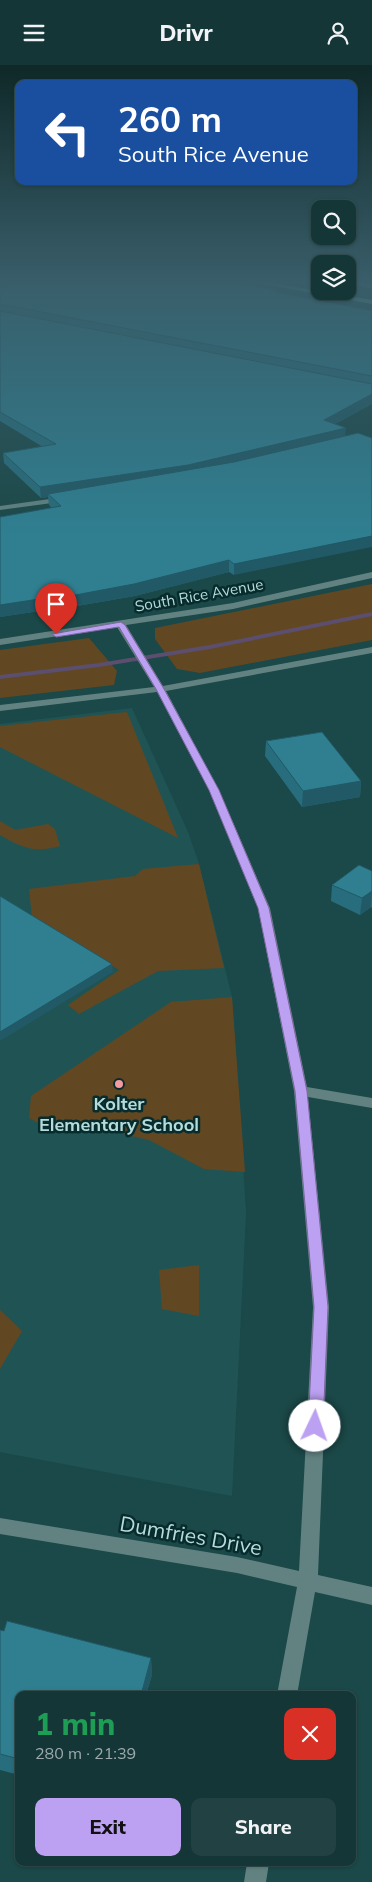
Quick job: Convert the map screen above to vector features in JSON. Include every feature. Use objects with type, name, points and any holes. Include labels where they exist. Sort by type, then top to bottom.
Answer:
[{"type":"street","points":[[0,508],[76,498]]},
{"type":"street","name":"South Rice Avenue","points":[[0,642],[121,625],[232,606],[372,575]]},
{"type":"street","points":[[121,625],[160,689],[214,790],[264,908],[301,1091],[321,1307],[308,1580],[288,1691]]},
{"type":"street","points":[[0,708],[160,689],[372,650]]},
{"type":"street","points":[[301,1091],[372,1103]]},
{"type":"street","name":"Dumfries Drive","points":[[0,1526],[237,1565],[372,1596]]},
{"type":"street","points":[[255,1882],[258,1866]]},
{"type":"shaded area","points":[[372,584],[372,640],[200,673],[177,669],[155,639],[155,628]]},
{"type":"shaded area","points":[[89,638],[117,671],[114,685],[0,698],[0,650]]},
{"type":"shaded area","name":"Kolter Elementary School","points":[[132,708],[188,832],[199,864],[232,997],[246,1213],[232,1496],[0,1452],[0,724]]},
{"type":"shaded area","points":[[127,712],[178,838],[0,747],[0,726]]},
{"type":"shaded area","points":[[0,821],[15,830],[48,824],[55,829],[60,846],[35,849],[22,846],[0,835]]},
{"type":"shaded area","points":[[199,864],[224,968],[158,971],[79,1014],[68,1005],[119,970],[32,917],[29,889],[135,876],[143,869]]},
{"type":"shaded area","points":[[232,997],[245,1172],[204,1169],[149,1140],[114,1132],[54,1132],[29,1118],[31,1096],[171,1002]]},
{"type":"shaded area","points":[[199,1265],[199,1316],[162,1309],[159,1270]]},
{"type":"shaded area","points":[[0,1310],[22,1331],[0,1369]]},
{"type":"building","points":[[0,366],[279,366],[372,384],[372,394],[324,420],[346,428],[188,465],[40,487],[3,453],[56,444],[0,412]]},
{"type":"building","points":[[319,366],[372,366],[372,376]]},
{"type":"building","points":[[358,433],[372,438],[372,536],[234,564],[229,560],[134,584],[54,599],[52,597],[0,605],[0,517],[61,506],[48,494],[234,462]]},
{"type":"building","points":[[322,732],[361,781],[303,791],[266,741]]},
{"type":"building","points":[[359,865],[372,871],[372,891],[362,898],[332,885]]},
{"type":"building","points":[[0,896],[112,964],[0,1032]]},
{"type":"building","points":[[7,1621],[151,1658],[142,1691],[15,1691],[15,1758],[0,1754],[0,1630],[4,1631]]},
{"type":"waterway","points":[[0,677],[99,665],[210,647],[372,614]]},
{"type":"place","name":"Kolter Elementary School","points":[[119,1084]]},
{"type":"route","points":[[56,634],[121,625],[160,689],[214,790],[264,908],[301,1091],[321,1307],[315,1426]]}]
